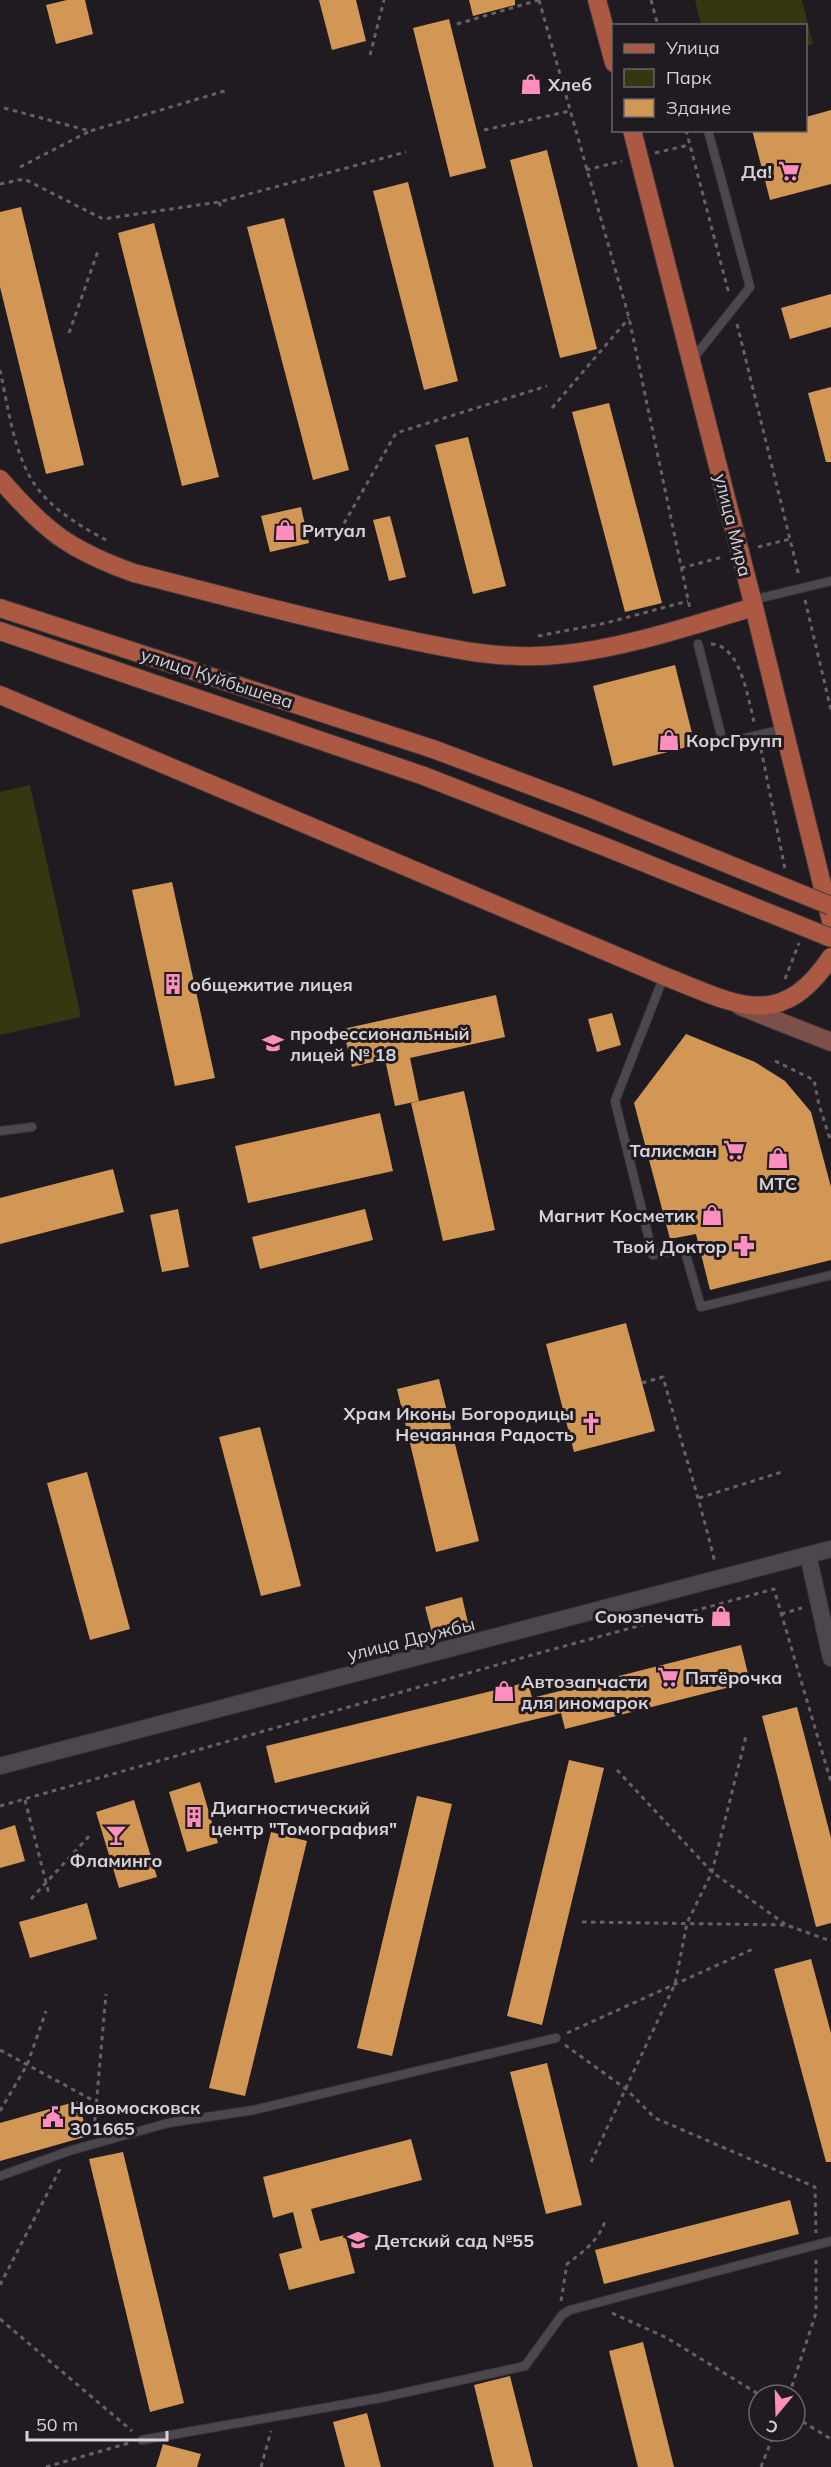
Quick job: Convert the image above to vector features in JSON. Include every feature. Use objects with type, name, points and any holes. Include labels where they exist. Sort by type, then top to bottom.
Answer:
[{"type":"main road","points":[[597,0],[612,56]]},
{"type":"main road","name":"улица Мира","points":[[633,132],[692,360],[831,921]]},
{"type":"main road","points":[[4,483],[36,519],[55,535],[79,551],[117,567],[350,628],[454,650],[513,655],[566,654],[616,645],[692,625],[753,604]]},
{"type":"main road","name":"улица Куйбышева","points":[[0,608],[433,749],[590,808],[831,906]]},
{"type":"main road","name":"улица Куйбышева","points":[[0,631],[424,776],[831,938]]},
{"type":"main road","points":[[0,695],[664,976],[831,1042]]},
{"type":"main road","points":[[738,1005],[769,1005],[787,1000],[807,987],[831,957]]},
{"type":"street","points":[[0,468],[4,483]]},
{"type":"street","name":"улица Дружбы","points":[[0,1766],[525,1631],[831,1548]]},
{"type":"street","points":[[808,1555],[831,1658]]},
{"type":"lane","points":[[692,360],[750,287],[709,132]]},
{"type":"lane","points":[[753,604],[831,581]]},
{"type":"lane","points":[[698,644],[723,743],[784,729]]},
{"type":"lane","points":[[664,976],[615,1101],[653,1255],[684,1248],[701,1307],[831,1275]]},
{"type":"lane","points":[[0,1131],[32,1127]]},
{"type":"lane","points":[[0,2176],[69,2151],[168,2122],[254,2110],[556,2038]]},
{"type":"lane","points":[[142,2440],[380,2398],[525,2366],[562,2315],[570,2310],[831,2241]]},
{"type":"path","points":[[370,55],[384,0]]},
{"type":"path","points":[[457,24],[539,0],[629,318],[692,625]]},
{"type":"path","points":[[651,0],[657,24]]},
{"type":"path","points":[[20,167],[90,131],[228,90]]},
{"type":"path","points":[[4,108],[90,131]]},
{"type":"path","points":[[484,130],[570,111]]},
{"type":"path","points":[[687,132],[733,308],[831,710]]},
{"type":"path","points":[[0,184],[24,179],[103,219],[219,202],[406,152]]},
{"type":"path","points":[[219,202],[222,210]]},
{"type":"path","points":[[69,333],[98,251]]},
{"type":"path","points":[[552,408],[629,318]]},
{"type":"path","points":[[0,370],[23,463],[34,484],[55,506],[86,530],[114,544]]},
{"type":"path","points":[[334,539],[396,433],[547,386]]},
{"type":"path","points":[[538,636],[606,623],[688,601]]},
{"type":"path","points":[[698,644],[717,645],[731,653],[738,666],[758,735],[786,876]]},
{"type":"path","points":[[782,986],[799,946],[797,934]]},
{"type":"path","points":[[775,1061],[814,1080],[819,1106],[831,1142]]},
{"type":"path","points":[[642,1383],[663,1377],[691,1478],[699,1498],[726,1602]]},
{"type":"path","points":[[699,1498],[785,1471]]},
{"type":"path","points":[[0,1806],[774,1589],[831,1782]]},
{"type":"path","points":[[591,2162],[675,1984],[687,1923],[712,1872],[746,1736]]},
{"type":"path","points":[[825,1762],[831,1768]]},
{"type":"path","points":[[617,1770],[712,1872],[786,1925],[831,1941]]},
{"type":"path","points":[[24,1799],[49,1894]]},
{"type":"path","points":[[31,1899],[92,1833]]},
{"type":"path","points":[[582,1922],[786,1925]]},
{"type":"path","points":[[753,1949],[556,2038],[626,2089],[655,2118],[815,2187],[816,2313],[793,2383]]},
{"type":"path","points":[[93,2144],[106,1994]]},
{"type":"path","points":[[0,2111],[27,2065],[46,2011]]},
{"type":"path","points":[[0,2050],[96,2102]]},
{"type":"path","points":[[0,2285],[69,2151]]},
{"type":"path","points":[[562,2315],[561,2292],[567,2264],[593,2243],[603,2228],[606,2218]]},
{"type":"path","points":[[591,2304],[668,2338],[747,2387]]},
{"type":"path","points":[[0,2319],[142,2440]]},
{"type":"path","points":[[261,2467],[276,2416]]},
{"type":"path","points":[[807,2424],[831,2439]]},
{"type":"path","points":[[46,2467],[142,2440]]},
{"type":"path","points":[[761,2467],[770,2443]]},
{"type":"green space","points":[[695,0],[802,0],[813,44],[807,46],[807,24],[701,24]]},
{"type":"green space","points":[[30,785],[81,1017],[0,1035],[0,792]]},
{"type":"building","points":[[67,0],[85,0],[93,34],[56,44],[46,5]]},
{"type":"building","points":[[319,0],[356,0],[366,41],[332,50]]},
{"type":"building","points":[[469,0],[515,0],[515,5],[473,16]]},
{"type":"building","points":[[449,19],[486,168],[450,177],[413,28]]},
{"type":"building","points":[[831,110],[831,184],[770,200],[753,132],[807,132],[807,117]]},
{"type":"building","points":[[547,150],[597,349],[560,358],[510,160]]},
{"type":"building","points":[[408,182],[458,381],[424,390],[373,191]]},
{"type":"building","points":[[21,207],[84,465],[46,474],[0,287],[0,212]]},
{"type":"building","points":[[284,218],[349,470],[313,480],[247,227]]},
{"type":"building","points":[[154,223],[219,477],[182,486],[118,233]]},
{"type":"building","points":[[831,294],[831,327],[790,339],[781,308]]},
{"type":"building","points":[[831,387],[831,462],[826,462],[808,393]]},
{"type":"building","points":[[609,403],[662,603],[625,612],[572,412]]},
{"type":"building","points":[[468,437],[506,586],[473,594],[435,445]]},
{"type":"building","name":"Ритуал","points":[[301,507],[309,543],[270,552],[261,516]]},
{"type":"building","points":[[390,516],[406,577],[389,581],[373,520]]},
{"type":"building","points":[[675,665],[695,745],[613,766],[593,686]]},
{"type":"building","name":"общежитие лицея","points":[[172,882],[215,1078],[175,1086],[132,890]]},
{"type":"building","points":[[496,995],[505,1037],[410,1058],[419,1101],[395,1106],[385,1059],[352,1067],[343,1029]]},
{"type":"building","points":[[612,1013],[621,1045],[597,1052],[588,1019]]},
{"type":"building","name":"Талисман","points":[[686,1034],[755,1062],[785,1081],[811,1112],[831,1187],[831,1260],[710,1290],[696,1234],[670,1239],[634,1103]]},
{"type":"building","points":[[464,1091],[495,1230],[443,1241],[411,1103]]},
{"type":"building","points":[[380,1113],[393,1171],[248,1203],[235,1146]]},
{"type":"building","points":[[113,1169],[124,1212],[0,1244],[0,1198]]},
{"type":"building","points":[[178,1209],[189,1267],[162,1272],[150,1215]]},
{"type":"building","points":[[365,1209],[373,1240],[260,1269],[252,1237]]},
{"type":"building","points":[[626,1323],[655,1431],[574,1452],[546,1344]]},
{"type":"building","points":[[439,1379],[479,1541],[436,1552],[397,1389]]},
{"type":"building","points":[[260,1427],[301,1586],[261,1596],[219,1437]]},
{"type":"building","points":[[87,1472],[130,1629],[90,1640],[47,1483]]},
{"type":"building","points":[[462,1597],[468,1623],[432,1633],[425,1607]]},
{"type":"building","points":[[741,1645],[750,1682],[565,1729],[561,1713],[275,1783],[266,1746],[528,1682],[532,1698]]},
{"type":"building","points":[[797,1707],[831,1838],[831,1923],[816,1927],[762,1716]]},
{"type":"building","points":[[569,1760],[604,1768],[542,2025],[507,2016]]},
{"type":"building","name":"Диагностический центр \"Томография\"","points":[[200,1782],[218,1843],[187,1852],[169,1792]]},
{"type":"building","points":[[417,1796],[452,1804],[392,2056],[357,2048]]},
{"type":"building","points":[[134,1800],[157,1877],[119,1888],[96,1812]]},
{"type":"building","points":[[15,1825],[25,1861],[0,1868],[0,1830]]},
{"type":"building","points":[[271,1832],[307,1841],[245,2096],[209,2088]]},
{"type":"building","points":[[87,1903],[97,1939],[30,1958],[19,1922]]},
{"type":"building","points":[[811,1959],[831,2033],[831,2162],[826,2162],[774,1969]]},
{"type":"building","points":[[547,2063],[582,2205],[546,2214],[510,2072]]},
{"type":"building","points":[[78,2101],[88,2136],[0,2161],[0,2123]]},
{"type":"building","points":[[411,2139],[422,2180],[311,2209],[320,2241],[345,2235],[355,2273],[289,2290],[279,2254],[302,2248],[293,2212],[273,2218],[263,2177]]},
{"type":"building","points":[[123,2152],[184,2403],[150,2412],[89,2159]]},
{"type":"building","points":[[790,2200],[799,2234],[604,2284],[595,2250]]},
{"type":"building","points":[[643,2342],[674,2467],[638,2467],[609,2351]]},
{"type":"building","points":[[510,2376],[533,2467],[494,2467],[474,2385]]},
{"type":"building","points":[[367,2413],[381,2467],[345,2467],[333,2422]]},
{"type":"building","points":[[163,2444],[201,2454],[197,2467],[156,2467]]},
{"type":"place","name":"Хлеб","points":[[531,84]]},
{"type":"place","name":"Да!","points":[[789,171]]},
{"type":"place","name":"Ритуал","points":[[285,530]]},
{"type":"place","name":"КорсГрупп","points":[[669,740]]},
{"type":"place","name":"общежитие лицея","points":[[173,984]]},
{"type":"place","name":"профессиональный лицей № 18","points":[[273,1043]]},
{"type":"place","name":"Талисман","points":[[734,1150]]},
{"type":"place","name":"МТС","points":[[778,1158]]},
{"type":"place","name":"Магнит Косметик","points":[[712,1215]]},
{"type":"place","name":"Твой Доктор","points":[[744,1246]]},
{"type":"place","name":"Храм Иконы Богородицы Нечаянная Радость","points":[[591,1423]]},
{"type":"place","name":"Союзпечать","points":[[721,1616]]},
{"type":"place","name":"Пятёрочка","points":[[668,1677]]},
{"type":"place","name":"Автозапчасти для иномарок","points":[[504,1691]]},
{"type":"place","name":"Диагностический центр \"Томография\"","points":[[194,1817]]},
{"type":"place","name":"Фламинго","points":[[116,1835]]},
{"type":"place","name":"Новомосковск 301665","points":[[53,2117]]},
{"type":"place","name":"Детский сад №55","points":[[358,2240]]}]
